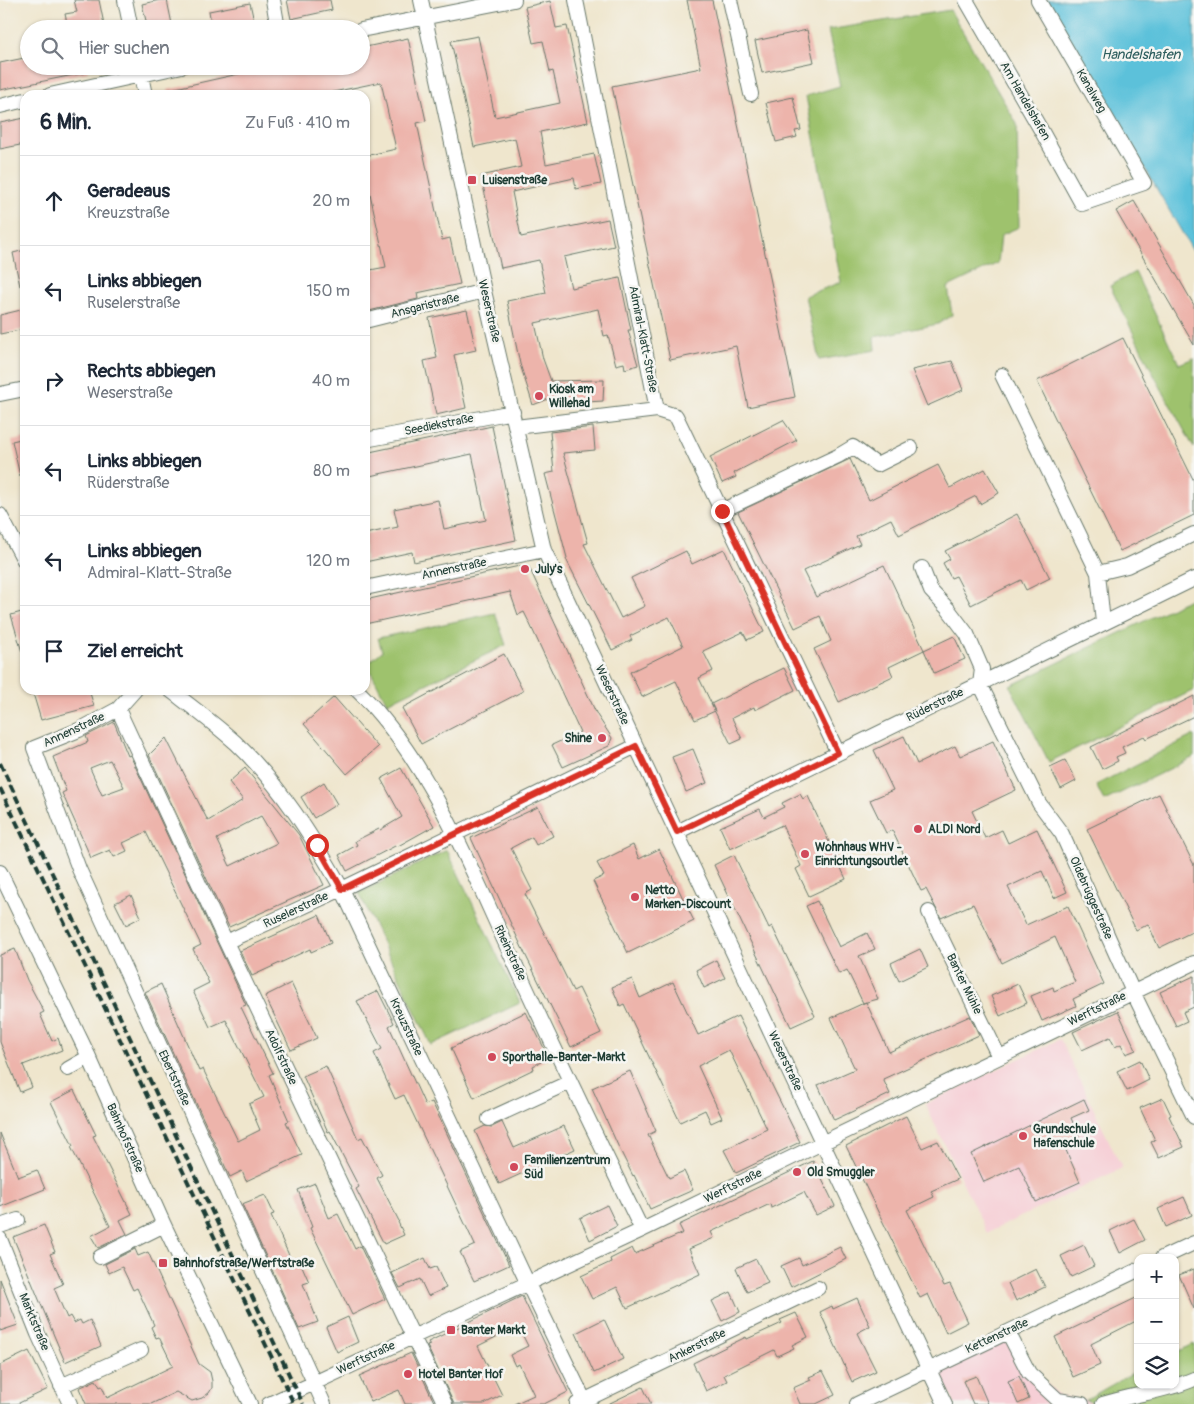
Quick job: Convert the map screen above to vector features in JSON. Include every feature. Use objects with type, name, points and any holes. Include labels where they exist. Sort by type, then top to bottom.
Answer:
[{"type":"street","points":[[125,0],[129,20]]},
{"type":"street","points":[[273,0],[276,20]]},
{"type":"street","name":"Weserstraße","points":[[421,0],[484,291],[544,550],[946,1404]]},
{"type":"street","points":[[370,28],[514,0]]},
{"type":"street","name":"Admiral-Klatt-Straße","points":[[576,0],[657,410],[676,416],[838,753]]},
{"type":"street","points":[[730,0],[751,94]]},
{"type":"street","name":"Am Handelshafen","points":[[966,0],[1082,204],[1144,183]]},
{"type":"street","name":"Kanalweg","points":[[1038,0],[1144,183]]},
{"type":"street","points":[[69,90],[125,75]]},
{"type":"street","points":[[141,75],[144,90]]},
{"type":"street","points":[[0,106],[20,101]]},
{"type":"street","name":"Ansgaristraße","points":[[370,320],[484,291]]},
{"type":"street","points":[[1002,375],[1098,573],[1103,623]]},
{"type":"street","points":[[0,394],[20,390]]},
{"type":"street","points":[[516,427],[657,410]]},
{"type":"street","name":"Seediekstraße","points":[[370,439],[513,412]]},
{"type":"street","points":[[722,511],[838,456],[853,447],[877,465],[912,448]]},
{"type":"street","points":[[0,514],[20,552]]},
{"type":"street","points":[[1098,573],[1127,566],[1194,534]]},
{"type":"street","name":"Annenstraße","points":[[370,587],[544,550]]},
{"type":"street","points":[[922,568],[931,591],[968,634],[982,669],[980,684]]},
{"type":"street","name":"Rüderstraße","points":[[677,832],[1194,579]]},
{"type":"street","name":"Oldebrüggestraße","points":[[980,684],[1039,803],[1062,834],[1134,992],[1192,1110]]},
{"type":"street","name":"Annenstraße","points":[[34,748],[79,730],[118,709],[131,695]]},
{"type":"street","name":"Kreuzstraße","points":[[176,695],[236,743],[291,806],[317,845],[342,889],[582,1403]]},
{"type":"street","name":"Rheinstraße","points":[[361,695],[412,756],[454,834],[570,1082],[642,1230]]},
{"type":"street","name":"Adolfstraße","points":[[118,709],[445,1404]]},
{"type":"street","name":"Ruselerstraße","points":[[226,942],[342,889],[636,746]]},
{"type":"street","name":"Ebertstraße","points":[[34,748],[79,869],[324,1404]]},
{"type":"street","name":"Bahnhofstraße","points":[[0,872],[89,1057],[164,1225],[250,1404]]},
{"type":"street","name":"Banter Mühle","points":[[929,912],[999,1057]]},
{"type":"street","name":"Werftstraße","points":[[269,1404],[642,1230],[1194,963]]},
{"type":"street","points":[[68,1069],[89,1057]]},
{"type":"street","points":[[488,1119],[570,1082]]},
{"type":"street","points":[[0,1226],[18,1220]]},
{"type":"street","points":[[100,1257],[164,1225]]},
{"type":"street","name":"Marktstraße","points":[[0,1239],[63,1398]]},
{"type":"street","points":[[1171,1254],[1194,1243]]},
{"type":"street","name":"Kettenstraße","points":[[857,1404],[929,1368],[1134,1272]]},
{"type":"street","name":"Ankerstraße","points":[[582,1403],[818,1288]]},
{"type":"street","points":[[1008,1332],[1029,1373],[1058,1400],[1082,1404]]},
{"type":"street","points":[[63,1398],[141,1350]]},
{"type":"street","points":[[1103,1404],[1169,1389],[1194,1379]]},
{"type":"shaded area","name":"Grundschule Hafenschule","points":[[1060,1039],[1122,1168],[987,1233],[925,1104]]},
{"type":"shaded area","points":[[1015,1335],[1034,1372],[1060,1396],[1097,1404],[955,1404],[939,1370]]},
{"type":"green space","points":[[950,10],[1017,124],[1019,227],[1001,235],[998,263],[948,287],[952,315],[938,324],[874,337],[875,350],[819,360],[805,296],[841,282],[806,96],[840,86],[828,30]]},
{"type":"green space","points":[[1135,272],[1179,364],[1194,358],[1194,448],[1155,377],[1110,286]]},
{"type":"green space","points":[[1194,597],[1194,690],[1049,762],[1010,686]]},
{"type":"green space","points":[[495,613],[506,645],[387,703],[370,672],[370,662],[382,651],[378,638]]},
{"type":"green space","points":[[1194,735],[1194,757],[1104,801],[1096,785]]},
{"type":"green space","points":[[447,850],[520,1003],[431,1045],[359,893]]},
{"type":"green space","points":[[1194,1344],[1194,1404],[1097,1404],[1085,1400],[1134,1372],[1134,1389],[1179,1389],[1179,1351]]},
{"type":"water","name":"Handelshafen","points":[[1047,0],[1194,0],[1194,253]]},
{"type":"building","points":[[74,0],[99,0],[103,20],[66,20],[65,14],[77,12]]},
{"type":"building","points":[[167,0],[171,20],[146,20],[142,4]]},
{"type":"building","points":[[287,0],[330,0],[332,10],[291,19]]},
{"type":"building","points":[[687,0],[712,0],[795,397],[748,407],[736,346],[670,360],[612,86],[701,68]]},
{"type":"building","points":[[550,1],[556,28],[567,26],[588,122],[540,132],[546,164],[594,154],[601,184],[576,189],[574,178],[512,192],[521,237],[608,219],[614,246],[564,257],[571,288],[620,278],[631,330],[628,330],[638,365],[625,369],[624,363],[616,365],[608,335],[604,336],[598,309],[535,323],[543,359],[551,381],[604,380],[603,401],[552,404],[551,398],[533,405],[520,364],[507,301],[546,293],[539,260],[501,268],[481,176],[521,167],[515,138],[474,147],[451,41],[478,36],[495,117],[560,103],[553,71],[550,72],[543,41],[533,43],[525,7]]},
{"type":"building","points":[[250,3],[254,20],[210,20],[209,11]]},
{"type":"building","points":[[807,30],[814,62],[762,73],[755,41]]},
{"type":"building","points":[[408,38],[426,121],[417,123],[442,240],[450,238],[460,284],[417,293],[418,299],[370,311],[370,270],[386,267],[370,194],[370,155],[396,149],[381,82],[343,90],[167,90],[234,75],[370,75],[370,46]]},
{"type":"building","points":[[20,59],[20,75],[73,75],[0,90],[0,63]]},
{"type":"building","points":[[793,97],[801,130],[795,131],[797,137],[776,142],[766,103]]},
{"type":"building","points":[[20,119],[20,145],[0,149],[0,123]]},
{"type":"building","points":[[1134,201],[1194,305],[1194,345],[1116,211]]},
{"type":"building","points":[[20,251],[20,286],[13,253]]},
{"type":"building","points":[[20,310],[20,330],[0,334],[0,315]]},
{"type":"building","points":[[467,310],[476,350],[454,355],[466,408],[436,415],[424,361],[437,358],[429,318]]},
{"type":"building","points":[[1123,338],[1194,481],[1194,515],[1120,551],[1037,381]]},
{"type":"building","points":[[952,361],[963,390],[927,406],[912,370]]},
{"type":"building","points":[[783,420],[797,440],[734,473],[736,477],[722,483],[710,457]]},
{"type":"building","points":[[492,426],[516,540],[414,562],[412,552],[370,561],[370,533],[398,527],[394,509],[438,500],[444,529],[486,520],[472,454],[370,476],[370,452]]},
{"type":"building","points":[[593,427],[595,450],[563,453],[588,543],[584,544],[621,618],[645,606],[631,578],[686,551],[692,564],[724,549],[764,632],[747,640],[743,632],[703,651],[713,671],[699,678],[715,711],[695,720],[676,681],[642,697],[630,672],[683,646],[669,617],[630,636],[632,640],[612,650],[566,559],[545,474],[554,472],[550,432]]},
{"type":"building","points":[[20,439],[20,476],[12,441]]},
{"type":"building","points":[[850,459],[869,500],[938,465],[950,488],[985,469],[999,493],[980,504],[976,496],[899,535],[891,519],[856,536],[860,544],[803,571],[816,597],[884,565],[924,650],[889,667],[893,676],[839,702],[814,649],[831,641],[820,616],[795,628],[738,512]]},
{"type":"building","points":[[1017,514],[1050,578],[1026,590],[1021,580],[971,605],[956,576],[951,578],[943,563],[950,559],[945,551]]},
{"type":"building","points":[[524,565],[529,567],[597,715],[612,738],[609,746],[563,767],[552,745],[580,732],[524,612],[518,615],[510,592],[370,623],[370,599]]},
{"type":"building","points":[[20,612],[20,645],[11,615]]},
{"type":"building","points":[[954,636],[965,659],[934,673],[924,650]]},
{"type":"building","points":[[504,654],[523,691],[421,744],[402,708]]},
{"type":"building","points":[[784,668],[795,690],[755,710],[754,707],[732,718],[742,739],[731,744],[711,704]]},
{"type":"building","points":[[34,695],[91,695],[94,706],[41,720]]},
{"type":"building","points":[[1194,696],[1194,716],[1146,739],[1144,736],[1122,747],[1125,753],[1116,757],[1118,761],[1102,769],[1091,747]]},
{"type":"building","points":[[334,697],[378,747],[347,774],[304,724]]},
{"type":"building","points":[[114,722],[128,756],[130,755],[246,1005],[241,1007],[273,1073],[269,1075],[289,1121],[286,1122],[302,1155],[246,1181],[242,1171],[230,1177],[145,992],[161,984],[199,1071],[203,1069],[238,1141],[260,1130],[249,1104],[264,1097],[226,1020],[210,1027],[193,991],[209,983],[193,949],[201,945],[146,832],[123,843],[127,851],[114,857],[110,850],[91,858],[62,793],[66,791],[53,757],[88,742],[86,736]],"holes":[[[110,760],[124,787],[102,795],[90,768]]]},
{"type":"building","points":[[904,736],[917,764],[955,746],[960,756],[993,741],[1016,790],[972,811],[985,838],[1002,830],[1008,843],[1037,829],[1067,892],[1054,898],[1042,871],[1008,887],[1026,925],[1068,906],[1104,984],[1073,999],[1076,1006],[1042,1021],[1031,996],[1053,987],[1054,991],[1075,982],[1055,937],[1002,963],[973,904],[941,918],[926,889],[921,891],[892,830],[886,833],[870,800],[893,790],[874,750]]},
{"type":"building","points":[[166,738],[208,821],[243,800],[229,782],[245,768],[299,835],[324,885],[229,927],[149,755]],"holes":[[[261,816],[277,843],[230,866],[217,839]]]},
{"type":"building","points":[[693,749],[707,783],[686,792],[672,757]]},
{"type":"building","points":[[1065,760],[1076,781],[1061,789],[1050,767]]},
{"type":"building","points":[[401,768],[434,826],[347,871],[339,855],[357,845],[355,841],[380,830],[402,817],[381,779]]},
{"type":"building","points":[[324,782],[337,804],[314,818],[301,797]]},
{"type":"building","points":[[800,794],[803,799],[808,796],[846,879],[809,896],[796,869],[801,866],[782,825],[730,849],[720,827],[760,809],[764,817],[784,807],[782,803]]},
{"type":"building","points":[[1159,794],[1194,865],[1194,931],[1159,948],[1148,924],[1136,930],[1087,829]]},
{"type":"building","points":[[538,807],[553,836],[536,845],[532,837],[511,848],[532,890],[525,894],[573,991],[579,988],[601,1033],[571,1047],[471,838]]},
{"type":"building","points":[[633,845],[639,859],[659,849],[694,921],[628,953],[593,881],[604,876],[597,863]]},
{"type":"building","points":[[734,855],[769,928],[772,926],[815,1016],[791,1027],[714,865]]},
{"type":"building","points":[[131,895],[141,917],[126,925],[115,903]]},
{"type":"building","points":[[817,901],[839,947],[867,933],[875,949],[859,956],[878,999],[863,1003],[847,970],[839,974],[806,906]]},
{"type":"building","points":[[319,915],[331,943],[311,952],[310,949],[252,976],[240,951]]},
{"type":"building","points":[[15,949],[27,980],[44,1012],[40,1014],[52,1041],[58,1038],[62,1050],[23,1065],[32,1087],[20,1092],[0,1042],[0,955]]},
{"type":"building","points":[[920,949],[928,967],[899,981],[891,963]]},
{"type":"building","points":[[716,960],[725,978],[704,988],[696,970]]},
{"type":"building","points":[[1194,976],[1194,1007],[1183,1012],[1187,1021],[1176,1026],[1160,992]]},
{"type":"building","points":[[632,979],[640,998],[673,982],[698,1035],[738,1016],[800,1142],[736,1173],[724,1150],[767,1129],[729,1050],[698,1066],[722,1118],[711,1123],[705,1110],[680,1122],[624,1004],[620,1006],[612,987]]},
{"type":"building","points":[[291,983],[317,1038],[291,1050],[265,996]]},
{"type":"building","points":[[1018,984],[1027,1003],[1000,1016],[991,996]]},
{"type":"building","points":[[378,991],[394,1023],[389,1026],[425,1105],[432,1102],[509,1265],[474,1281],[460,1252],[475,1245],[404,1095],[395,1099],[374,1053],[382,1049],[357,1001]]},
{"type":"building","points":[[866,1002],[889,1052],[970,1016],[979,1035],[883,1079],[890,1094],[834,1120],[818,1085],[855,1069],[831,1018]]},
{"type":"building","points":[[1118,1011],[1136,1050],[1126,1054],[1121,1044],[1115,1047],[1110,1037],[1082,1050],[1073,1032]]},
{"type":"building","name":"Sporthalle-Banter-Markt","points":[[526,1012],[549,1058],[533,1066],[534,1069],[474,1098],[451,1048]]},
{"type":"building","points":[[1140,1060],[1149,1080],[1127,1091],[1117,1071]]},
{"type":"building","points":[[326,1066],[358,1139],[362,1137],[382,1175],[377,1178],[404,1235],[384,1244],[356,1189],[359,1187],[330,1131],[328,1132],[303,1076]]},
{"type":"building","points":[[630,1071],[656,1131],[648,1135],[669,1178],[684,1171],[693,1190],[650,1209],[619,1148],[592,1088]]},
{"type":"building","points":[[74,1090],[96,1135],[93,1136],[132,1214],[120,1220],[127,1234],[98,1248],[91,1236],[110,1226],[51,1102]]},
{"type":"building","points":[[1163,1098],[1171,1115],[1169,1116],[1184,1147],[1159,1158],[1151,1142],[1155,1140],[1140,1108]]},
{"type":"building","points":[[1084,1099],[1089,1110],[1071,1118],[1081,1141],[1065,1148],[1080,1182],[1036,1202],[1019,1166],[984,1182],[971,1154]]},
{"type":"building","points":[[906,1116],[922,1148],[938,1141],[958,1179],[931,1191],[934,1197],[907,1210],[944,1286],[950,1284],[968,1322],[946,1333],[928,1294],[920,1298],[846,1146]]},
{"type":"building","name":"Familienzentrum Süd","points":[[502,1122],[514,1148],[564,1126],[575,1149],[499,1184],[475,1131],[485,1126],[492,1127]]},
{"type":"building","points":[[0,1133],[18,1177],[37,1170],[45,1189],[0,1207]]},
{"type":"building","points":[[813,1161],[835,1206],[816,1215],[804,1192],[771,1208],[770,1204],[711,1232],[714,1238],[689,1249],[700,1274],[627,1308],[617,1287],[592,1299],[581,1276],[611,1262],[610,1259],[632,1248],[635,1254],[683,1233],[679,1225]]},
{"type":"building","points":[[315,1183],[329,1218],[338,1214],[355,1249],[360,1246],[385,1299],[352,1315],[310,1228],[312,1227],[298,1190]]},
{"type":"building","points":[[265,1195],[274,1214],[271,1215],[292,1262],[299,1259],[309,1282],[303,1284],[318,1322],[299,1329],[242,1204]]},
{"type":"building","points":[[1184,1197],[1192,1215],[1166,1227],[1158,1209]]},
{"type":"building","points":[[607,1205],[617,1226],[590,1240],[580,1218]]},
{"type":"building","points":[[1134,1219],[1145,1240],[1120,1253],[1110,1231]]},
{"type":"building","points":[[44,1225],[55,1252],[50,1254],[63,1284],[54,1288],[67,1318],[70,1316],[74,1323],[80,1320],[82,1324],[90,1320],[101,1346],[65,1362],[13,1237]]},
{"type":"building","points":[[1084,1245],[1094,1266],[1071,1277],[1061,1256]]},
{"type":"building","points":[[840,1247],[846,1259],[791,1287],[781,1266],[799,1258],[802,1265]]},
{"type":"building","points":[[135,1249],[138,1256],[148,1252],[199,1364],[210,1372],[212,1388],[202,1398],[192,1401],[176,1392],[151,1404],[86,1404],[79,1388],[96,1380],[100,1387],[102,1386],[107,1398],[173,1366],[159,1337],[156,1338],[151,1327],[154,1325],[137,1288],[133,1290],[122,1267],[109,1273],[105,1264]]},
{"type":"building","points":[[425,1258],[430,1269],[436,1267],[446,1288],[428,1296],[420,1279],[400,1288],[392,1273]]},
{"type":"building","points":[[756,1259],[768,1283],[747,1292],[736,1268]]},
{"type":"building","points":[[1036,1269],[1045,1287],[1016,1301],[1008,1283]]},
{"type":"building","points":[[1194,1269],[1194,1309],[1179,1275]]},
{"type":"building","points":[[0,1279],[18,1325],[0,1331]]},
{"type":"building","points":[[731,1292],[740,1312],[722,1321],[712,1301]]},
{"type":"building","points":[[522,1296],[568,1392],[544,1404],[514,1404],[534,1395],[519,1364],[515,1366],[510,1355],[528,1346],[518,1326],[478,1346],[502,1395],[484,1404],[454,1404],[427,1346],[430,1345],[428,1342]]},
{"type":"building","points":[[857,1298],[870,1326],[857,1333],[876,1371],[852,1382],[820,1312],[832,1306],[833,1309]]},
{"type":"building","points":[[1134,1299],[1134,1322],[1091,1344],[1100,1365],[1073,1377],[1055,1337]]},
{"type":"building","points":[[796,1313],[808,1337],[792,1345],[794,1348],[777,1356],[774,1350],[724,1375],[727,1381],[706,1391],[693,1363],[746,1337],[747,1339],[782,1323],[780,1320]]},
{"type":"building","points":[[348,1317],[358,1342],[337,1352],[326,1327]]},
{"type":"building","points":[[604,1319],[623,1359],[594,1373],[576,1333]]},
{"type":"building","points":[[29,1351],[48,1389],[17,1404],[0,1404],[0,1365]]},
{"type":"building","points":[[411,1353],[435,1404],[405,1404],[399,1390],[371,1402],[359,1376]]},
{"type":"building","points":[[823,1371],[835,1395],[816,1404],[800,1404],[793,1388],[811,1380],[809,1377]]},
{"type":"building","points":[[976,1376],[988,1404],[973,1404],[963,1381]]},
{"type":"building","points":[[1019,1376],[1029,1399],[1018,1404],[1008,1381]]},
{"type":"building","points":[[643,1387],[651,1404],[608,1404]]},
{"type":"railway","points":[[0,763],[303,1404]]},
{"type":"railway","points":[[0,788],[294,1404]]},
{"type":"place","name":"Luisenstraße","points":[[472,180]]},
{"type":"place","name":"Kiosk am Willehad","points":[[539,396]]},
{"type":"place","name":"July's","points":[[525,569]]},
{"type":"place","name":"Shine","points":[[602,738]]},
{"type":"place","name":"ALDI Nord","points":[[918,829]]},
{"type":"place","name":"Wohnhaus WHV - Einrichtungsoutlet","points":[[805,854]]},
{"type":"place","name":"Netto Marken-Discount","points":[[635,897]]},
{"type":"place","name":"Sporthalle-Banter-Markt","points":[[492,1057]]},
{"type":"place","name":"Grundschule Hafenschule","points":[[1023,1136]]},
{"type":"place","name":"Familienzentrum Süd","points":[[514,1167]]},
{"type":"place","name":"Old Smuggler","points":[[797,1172]]},
{"type":"place","name":"Bahnhofstraße/Werftstraße","points":[[163,1263]]},
{"type":"place","name":"Banter Markt","points":[[451,1330]]},
{"type":"place","name":"Hotel Banter Hof","points":[[408,1374]]},
{"type":"route","points":[[317,845],[342,889],[636,746],[677,832],[838,753],[722,511]]}]
